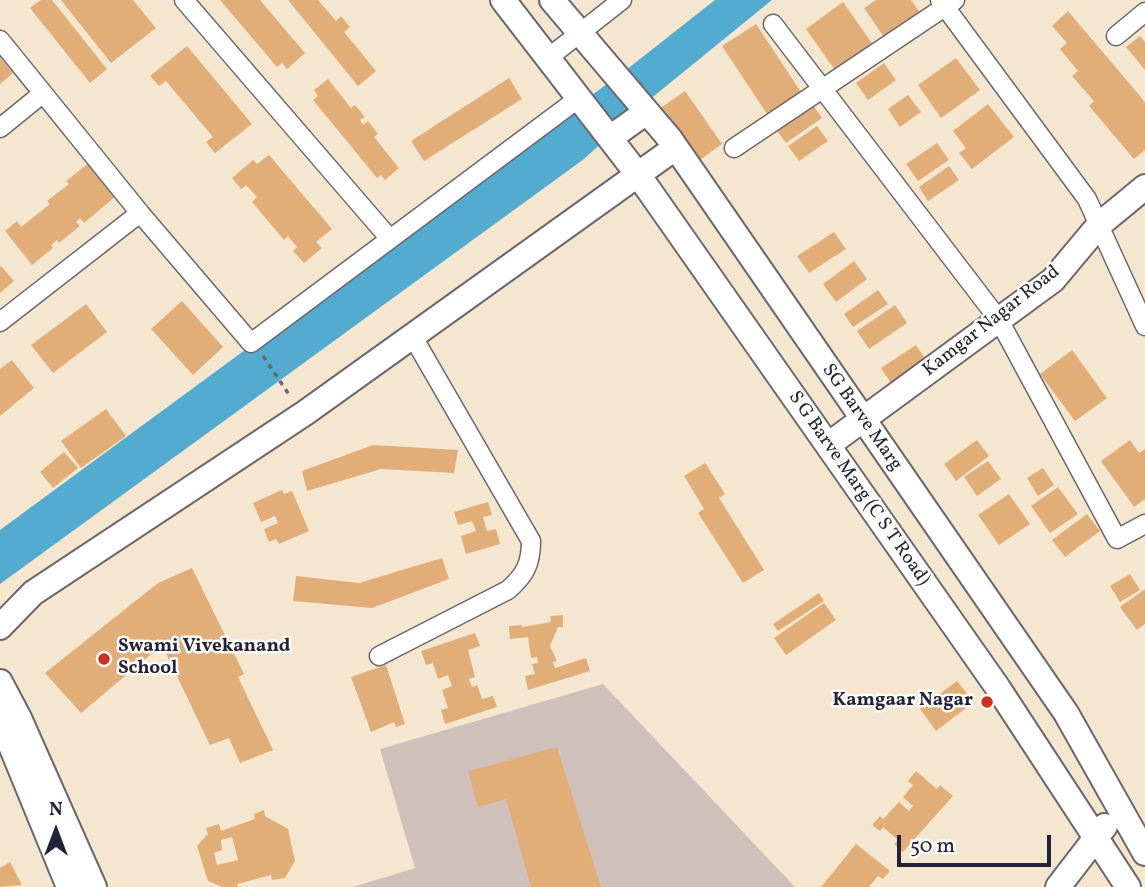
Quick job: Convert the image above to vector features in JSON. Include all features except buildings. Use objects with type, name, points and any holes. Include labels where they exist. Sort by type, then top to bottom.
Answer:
[{"type":"main road","name":"S G Barve Marg (C S T Road)","points":[[503,0],[637,173],[998,688],[1095,838],[1115,881]]},
{"type":"main road","name":"SG Barve Marg","points":[[552,0],[673,143],[1066,713],[1141,848]]},
{"type":"main road","points":[[610,138],[645,113]]},
{"type":"main road","points":[[4,617],[33,593],[305,414],[637,173],[673,143]]},
{"type":"main road","name":"Kamgar Nagar Road","points":[[828,445],[1053,280],[1099,225],[1145,187]]},
{"type":"main road","points":[[0,682],[19,718],[94,887]]},
{"type":"main road","points":[[0,719],[69,887]]},
{"type":"main road","points":[[1058,887],[1119,810]]},
{"type":"main road","points":[[1115,881],[1141,848]]},
{"type":"street","points":[[184,0],[390,239]]},
{"type":"street","points":[[548,58],[622,0]]},
{"type":"street","points":[[734,148],[824,90],[947,3],[1087,199],[1145,326]]},
{"type":"street","points":[[1116,37],[1145,12]]},
{"type":"street","points":[[773,24],[999,320],[1117,539],[1145,524]]},
{"type":"street","points":[[0,40],[140,213],[251,343],[581,100]]},
{"type":"street","points":[[0,128],[42,94]]},
{"type":"street","points":[[0,322],[140,213]]},
{"type":"street","points":[[379,656],[508,590],[521,579],[531,562],[531,541],[413,337]]},
{"type":"path","points":[[256,345],[294,400]]},
{"type":"shaded area","points":[[603,684],[795,887],[353,887],[415,868],[380,749]]},
{"type":"water","points":[[715,0],[772,0],[649,100],[584,159],[0,584],[0,530],[626,70]]},
{"type":"place","name":"Swami Vivekanand School","points":[[104,659]]},
{"type":"place","name":"Kamgaar Nagar","points":[[987,702]]}]
